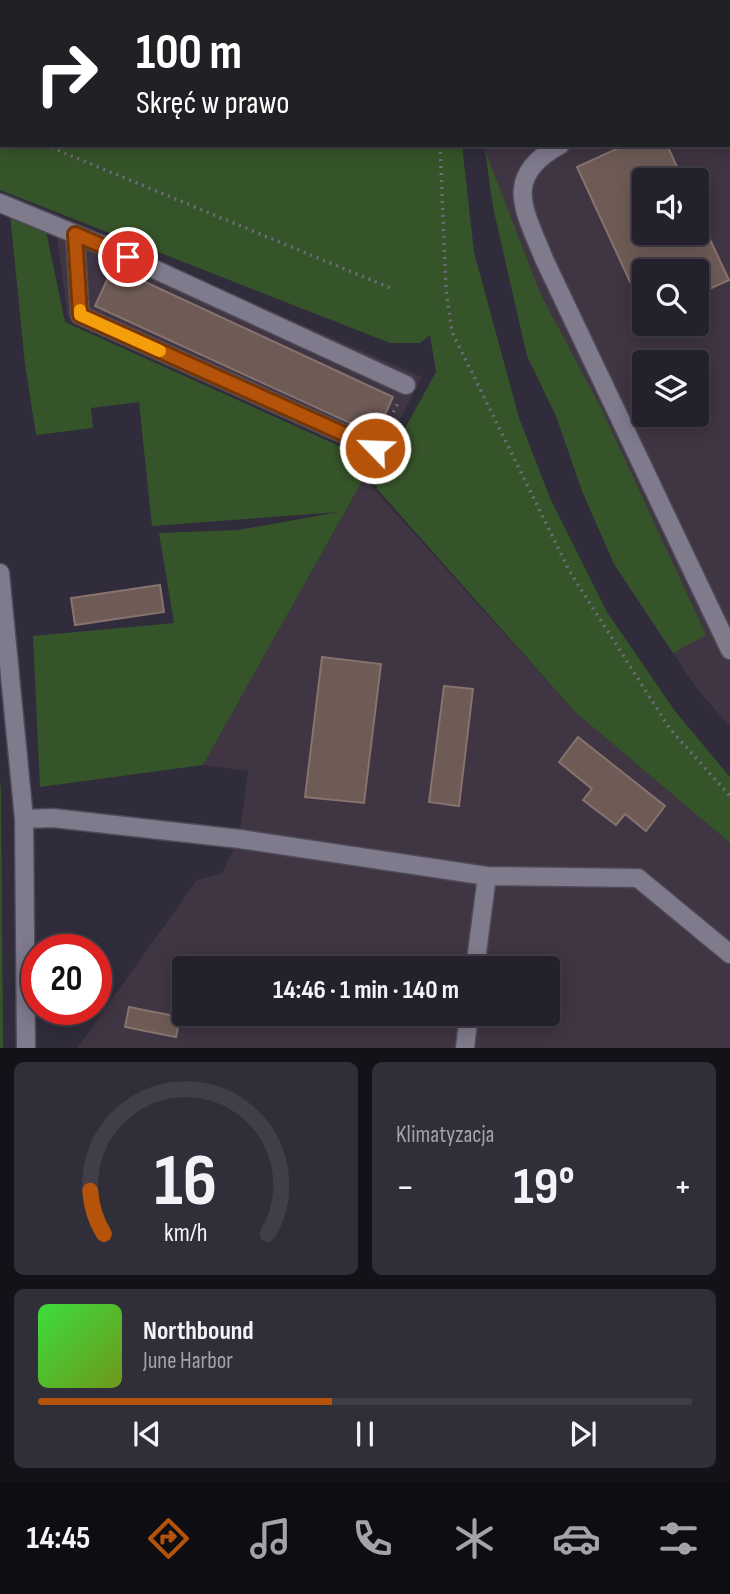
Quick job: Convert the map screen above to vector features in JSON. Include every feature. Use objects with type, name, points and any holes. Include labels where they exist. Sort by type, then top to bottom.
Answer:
[{"type":"street","points":[[557,147],[538,158],[529,170],[520,200],[544,259],[730,650]]},
{"type":"street","points":[[0,203],[75,234],[406,385]]},
{"type":"street","points":[[75,234],[80,315],[375,448]]},
{"type":"street","points":[[0,573],[24,819],[26,1048]]},
{"type":"street","points":[[24,819],[53,818],[240,839],[487,876],[638,878],[730,954]]},
{"type":"street","points":[[477,956],[487,876]]},
{"type":"street","points":[[465,1048],[468,1026]]},
{"type":"path","points":[[50,147],[393,289]]},
{"type":"path","points":[[440,147],[446,289],[452,332],[570,572],[670,729],[730,796]]},
{"type":"path","points":[[375,448],[406,385]]},
{"type":"shaded area","points":[[490,147],[730,147],[730,727],[694,685],[614,564],[582,491],[485,150]]},
{"type":"shaded area","points":[[54,217],[422,377],[378,461],[68,317]]},
{"type":"shaded area","points":[[364,478],[575,712],[730,843],[730,1048],[77,1048],[93,1025],[112,1025],[112,999],[197,880],[222,873],[239,839],[248,771],[203,765]]},
{"type":"green space","points":[[0,147],[462,147],[474,252],[519,418],[550,498],[607,612],[675,711],[730,777],[730,843],[575,712],[377,489],[376,481],[436,372],[430,335],[420,343],[390,343],[0,190]]},
{"type":"green space","points":[[485,150],[540,293],[602,410],[706,635],[673,653],[614,564],[582,491],[556,416],[527,356],[493,207]]},
{"type":"green space","points":[[10,214],[46,231],[65,322],[357,454],[364,478],[203,765],[40,787],[33,636],[174,623],[159,533],[238,530],[339,512],[152,526],[139,402],[91,408],[93,428],[36,435],[25,364]]},
{"type":"green space","points":[[0,780],[1,791],[3,1048],[0,1048]]},
{"type":"building","points":[[621,147],[668,147],[678,168],[632,168],[632,245],[709,245],[709,237],[729,280],[709,289],[709,259],[632,259],[632,286],[577,167]]},
{"type":"building","points":[[113,267],[393,397],[376,435],[95,306]]},
{"type":"building","points":[[160,585],[164,612],[75,625],[71,598]]},
{"type":"building","points":[[322,657],[381,664],[364,803],[305,797]]},
{"type":"building","points":[[444,686],[473,689],[459,806],[429,802]]},
{"type":"building","points":[[578,737],[665,806],[646,831],[625,814],[616,825],[583,800],[592,789],[559,762]]},
{"type":"building","points":[[129,1007],[172,1015],[172,1026],[178,1026],[176,1037],[125,1027]]},
{"type":"slow traffic","points":[[80,310],[80,315],[160,351]]},
{"type":"route","points":[[128,257],[75,234],[80,315],[375,448]]}]
